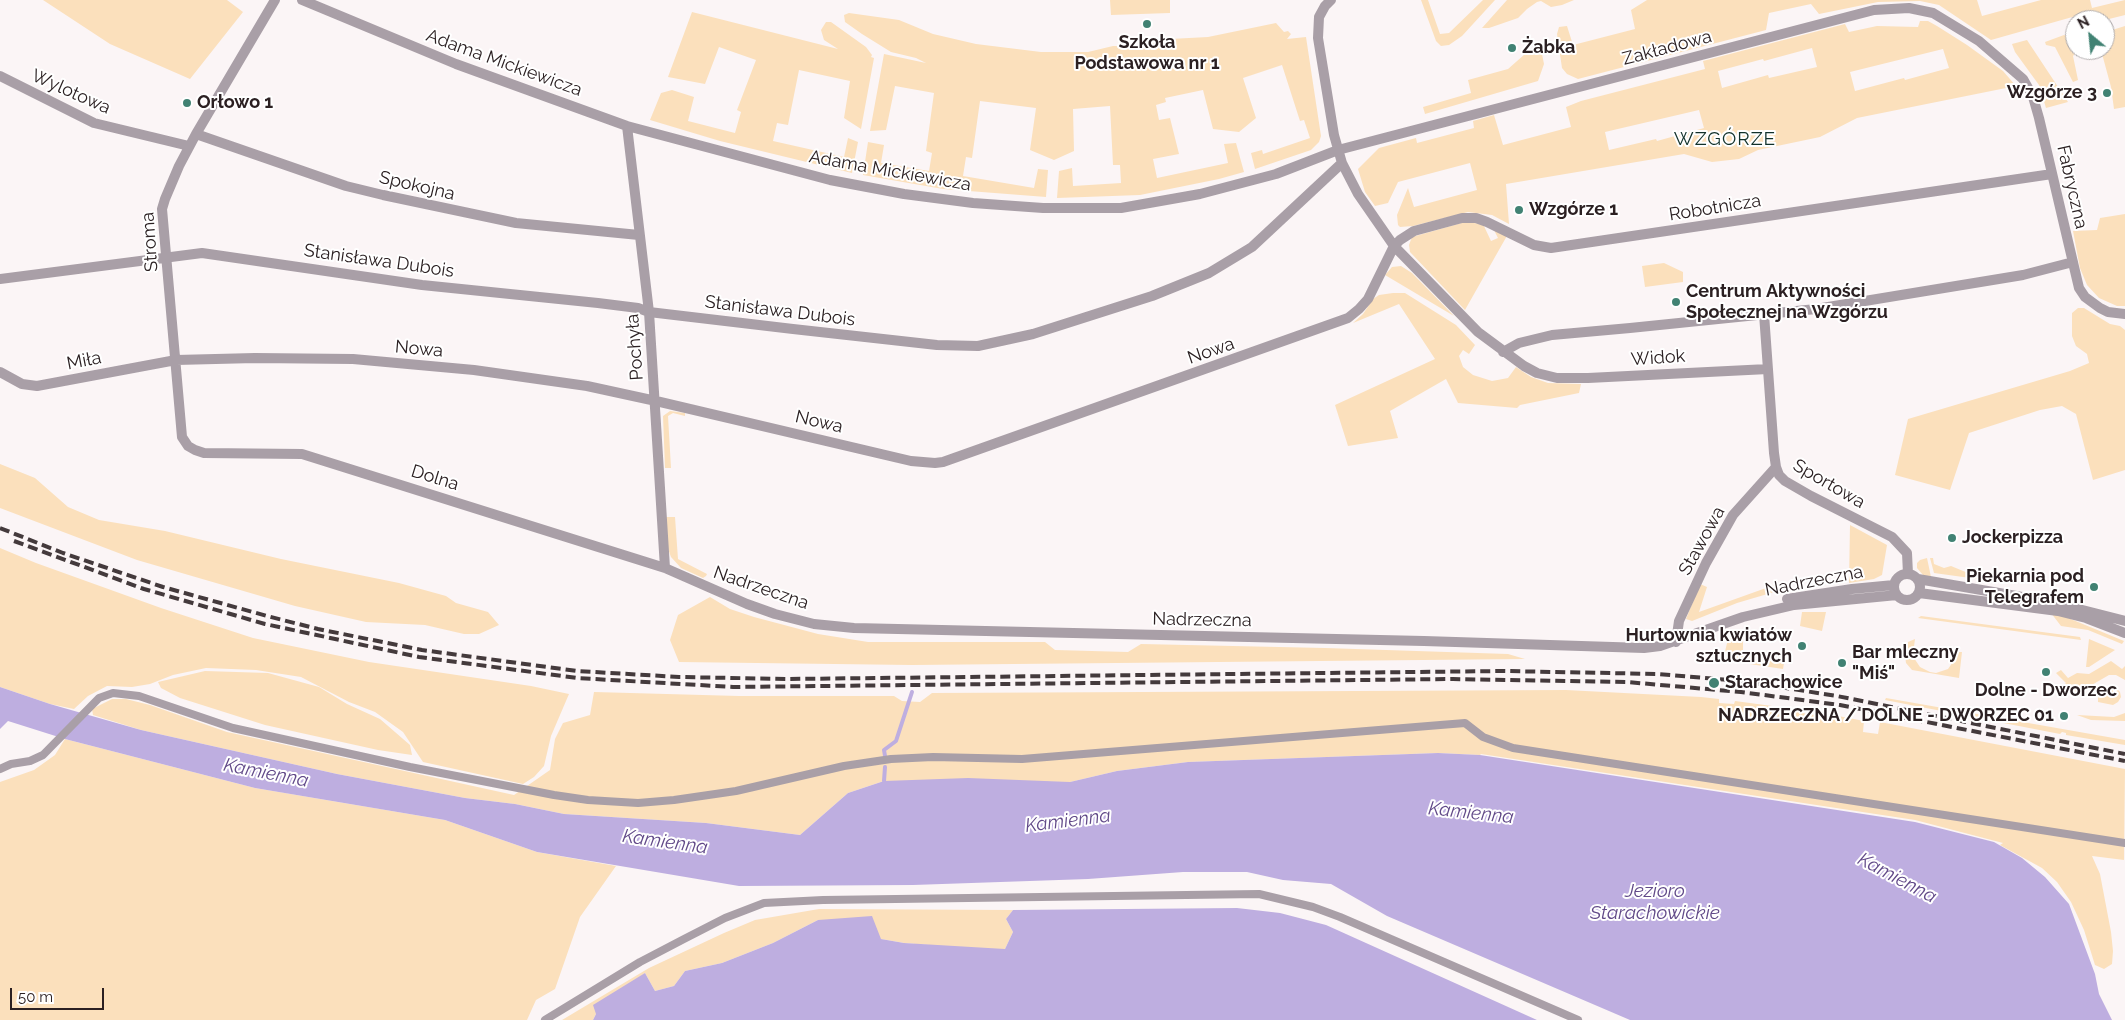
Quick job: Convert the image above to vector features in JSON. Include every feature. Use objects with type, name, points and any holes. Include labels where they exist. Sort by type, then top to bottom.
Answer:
[{"type":"street","name":"Stroma","points":[[190,448],[182,437],[162,209],[189,146],[275,0]]},
{"type":"street","name":"Adama Mickiewicza","points":[[302,0],[456,64],[627,126],[830,180],[904,194],[973,203],[1043,208],[1121,208],[1200,194],[1276,174],[1338,150]]},
{"type":"street","points":[[1331,0],[1321,11],[1317,33],[1338,150]]},
{"type":"street","name":"Zakładowa","points":[[1338,150],[1874,10],[1909,8],[1933,13],[1996,54]]},
{"type":"street","name":"Fabryczna","points":[[1996,54],[2018,72],[2029,88],[2052,174],[2077,283],[2085,297],[2092,304],[2108,312],[2125,314]]},
{"type":"street","name":"Wylotowa","points":[[0,76],[94,123],[189,146]]},
{"type":"street","name":"Pochyła","points":[[627,126],[649,312],[665,568]]},
{"type":"street","name":"Spokojna","points":[[196,134],[346,186],[383,195],[516,223],[640,235]]},
{"type":"street","name":"Widok","points":[[1338,150],[1342,163],[1358,194],[1394,246],[1478,332],[1503,352],[1537,373],[1562,378],[1588,378],[1768,369]]},
{"type":"street","name":"Stanisława Dubois","points":[[167,256],[202,253],[422,285],[598,302],[638,308],[649,312],[969,347],[998,343],[1034,334],[1195,280],[1238,258],[1263,238],[1342,163]]},
{"type":"street","name":"Robotnicza","points":[[1394,246],[1414,231],[1462,218],[1481,220],[1534,245],[1550,248],[2052,174]]},
{"type":"street","name":"Nowa","points":[[176,360],[255,358],[353,359],[474,370],[586,386],[911,461],[943,462],[1348,318],[1368,299],[1394,246]]},
{"type":"street","points":[[0,279],[89,269],[167,256]]},
{"type":"street","name":"Widok","points":[[1503,352],[1519,343],[1552,335],[1816,308],[2023,275],[2073,262]]},
{"type":"street","points":[[1764,314],[1768,369]]},
{"type":"street","name":"Miła","points":[[0,372],[22,384],[37,386],[176,360]]},
{"type":"street","name":"Sportowa","points":[[1768,369],[1776,467],[1779,475],[1789,484],[1899,542],[1907,553],[1908,574]]},
{"type":"street","name":"Dolna","points":[[190,448],[204,453],[302,454],[665,568]]},
{"type":"street","name":"Stawowa","points":[[1676,642],[1679,621],[1706,563],[1733,515],[1776,467]]},
{"type":"street","name":"Nadrzeczna","points":[[665,568],[776,614],[814,624],[854,628],[1644,648],[1676,642],[1743,617],[1754,610],[1784,600],[1852,589],[1896,590]]},
{"type":"street","points":[[1918,579],[1921,586],[1919,593],[1910,600],[1901,599],[1896,590],[1898,578],[1908,574],[1918,579],[1990,590],[2073,606],[2125,621]]},
{"type":"street","points":[[1919,593],[2058,611],[2086,618],[2125,633]]},
{"type":"street","points":[[0,769],[11,764],[30,761],[43,755],[87,709],[100,698],[113,693],[139,696],[233,728],[410,767],[554,795],[588,800],[638,803],[736,791],[844,766],[891,759],[933,757],[1022,759],[1465,723],[1483,737],[1513,748],[2125,843]]},
{"type":"street","points":[[545,1020],[640,962],[725,918],[764,903],[842,900],[1249,894],[1258,894],[1313,907],[1455,965],[1578,1020]]},
{"type":"shaded area","points":[[43,0],[227,0],[243,12],[190,79],[110,44]]},
{"type":"shaded area","points":[[1110,0],[1170,0],[1170,13],[1111,15]]},
{"type":"shaded area","points":[[1421,0],[1428,0],[1440,34],[1449,33],[1483,0],[1495,0],[1462,36],[1449,45],[1441,46],[1436,41]]},
{"type":"shaded area","points":[[1507,0],[1574,0],[1551,7],[1541,1],[1537,2],[1518,18],[1489,28],[1482,28]]},
{"type":"shaded area","points":[[1647,0],[1977,0],[1982,16],[2041,0],[2090,0],[2092,8],[2125,0],[2125,15],[2115,18],[2115,10],[2065,10],[2065,19],[1991,40],[1939,5],[1920,1],[1878,2],[1819,14],[1811,4],[1769,13],[1766,30],[1578,79],[1567,74],[1562,68],[1557,34],[1559,27],[1567,26],[1573,45],[1635,29],[1631,10]]},
{"type":"shaded area","points":[[692,12],[838,49],[824,40],[821,30],[826,22],[831,22],[866,47],[872,55],[871,57],[874,58],[861,129],[844,118],[850,81],[799,70],[788,125],[777,123],[773,141],[844,157],[848,138],[858,142],[852,173],[720,141],[650,120],[661,93],[672,90],[694,97],[688,121],[735,133],[741,112],[737,110],[756,60],[719,47],[705,84],[668,77]]},
{"type":"shaded area","points":[[849,13],[899,20],[933,34],[976,44],[1041,52],[1088,52],[1113,46],[1143,46],[1170,39],[1208,37],[1276,23],[1284,32],[1288,31],[1291,34],[1287,39],[1306,37],[1321,136],[1319,142],[1311,150],[1255,169],[1251,153],[1262,150],[1263,154],[1310,138],[1304,120],[1300,121],[1282,65],[1243,78],[1256,118],[1239,132],[1213,129],[1203,90],[1165,98],[1166,102],[1156,105],[1159,120],[1170,118],[1179,154],[1153,159],[1157,178],[1228,163],[1224,144],[1236,143],[1244,172],[1219,179],[1140,195],[1057,198],[1059,171],[1072,168],[1073,186],[1121,183],[1120,165],[1113,165],[1110,106],[1073,109],[1074,151],[1054,160],[1030,150],[1036,108],[980,101],[972,158],[966,157],[963,176],[1034,188],[1038,169],[1048,170],[1046,197],[943,189],[863,175],[868,142],[884,145],[881,163],[929,171],[932,153],[926,151],[934,93],[895,86],[886,130],[870,131],[884,54],[926,63],[916,58],[891,52],[862,34],[845,22],[844,15]]},
{"type":"shaded area","points":[[1920,21],[1928,21],[1937,26],[2003,71],[2016,86],[1857,118],[1820,137],[1758,150],[1739,159],[1712,162],[1684,154],[1506,184],[1509,224],[1492,215],[1468,212],[1413,226],[1400,227],[1398,225],[1397,215],[1408,188],[1414,207],[1477,190],[1470,163],[1398,182],[1388,203],[1375,206],[1365,192],[1358,169],[1379,148],[1416,138],[1417,143],[1474,128],[1473,121],[1494,115],[1503,145],[1571,127],[1566,107],[1581,101],[1705,69],[1703,61],[1845,24],[1849,32],[1877,26],[1918,27]],"holes":[[[1812,48],[1817,67],[1769,78],[1768,75],[1722,88],[1718,71]],[[1943,49],[1949,68],[1855,91],[1850,72]],[[1699,110],[1704,128],[1657,141],[1656,139],[1609,150],[1605,132]]]},
{"type":"shaded area","points":[[2125,26],[2125,107],[2114,109],[2111,87],[2104,60],[2115,60],[2115,29]]},
{"type":"shaded area","points":[[2065,35],[2065,60],[2074,60],[2078,80],[2073,82],[2055,47],[2046,45],[2045,42]]},
{"type":"shaded area","points":[[2027,40],[2068,102],[2046,108],[2039,85],[2015,52],[2012,44]]},
{"type":"shaded area","points":[[1541,49],[1544,64],[1538,81],[1425,114],[1423,107],[1471,93],[1468,80],[1508,69],[1525,54]]},
{"type":"shaded area","points":[[2125,214],[2125,306],[2117,306],[2099,298],[2087,285],[2080,268],[2073,231],[2097,230],[2100,218]]},
{"type":"shaded area","points":[[1465,222],[1483,224],[1491,241],[1498,238],[1493,228],[1508,234],[1465,310],[1410,252],[1409,245],[1412,237]]},
{"type":"shaded area","points":[[1664,263],[1683,272],[1683,282],[1645,287],[1642,266]]},
{"type":"shaded area","points":[[1401,266],[1412,273],[1454,316],[1385,275],[1392,267]]},
{"type":"shaded area","points":[[1405,293],[1456,325],[1475,345],[1469,354],[1463,350],[1459,356],[1463,367],[1473,375],[1492,381],[1508,378],[1516,367],[1531,377],[1548,383],[1581,384],[1579,393],[1520,405],[1517,408],[1458,403],[1446,379],[1390,411],[1398,438],[1348,446],[1335,405],[1435,359],[1399,304],[1353,323],[1363,314],[1373,299],[1379,295]]},
{"type":"shaded area","points":[[2078,308],[2084,308],[2110,324],[2120,326],[2125,330],[2125,470],[2093,480],[2076,414],[2062,406],[2040,410],[1969,433],[1950,490],[1895,475],[1908,419],[2070,371],[2089,363],[2087,354],[2076,346],[2072,336],[2072,313]]},
{"type":"shaded area","points":[[670,411],[685,413],[685,416],[673,413],[668,416],[671,468],[665,468],[663,416]]},
{"type":"shaded area","points":[[0,464],[35,478],[68,507],[99,520],[165,531],[281,559],[399,583],[446,596],[456,603],[488,612],[499,625],[479,634],[464,634],[425,625],[366,622],[295,606],[137,560],[0,508]]},
{"type":"shaded area","points":[[666,517],[675,517],[678,559],[707,574],[703,578],[681,568],[671,557],[668,549]]},
{"type":"shaded area","points":[[1850,525],[1887,545],[1882,575],[1874,579],[1849,583]]},
{"type":"shaded area","points":[[0,548],[161,608],[253,638],[369,662],[531,686],[569,694],[551,736],[544,766],[534,777],[523,784],[423,762],[403,732],[375,712],[349,702],[301,677],[256,670],[206,668],[173,675],[150,684],[132,687],[107,686],[88,696],[74,709],[50,704],[0,687]]},
{"type":"shaded area","points":[[1927,558],[1931,577],[1923,575],[1917,568],[1917,563],[1920,560]]},
{"type":"shaded area","points":[[1930,558],[1933,558],[1934,564],[1944,568],[1951,566],[1985,580],[1934,573]]},
{"type":"shaded area","points":[[1780,583],[1781,590],[1737,603],[1692,621],[1686,619],[1700,584],[1707,587],[1699,612]]},
{"type":"shaded area","points":[[710,597],[730,609],[754,617],[818,634],[868,642],[1045,642],[1055,650],[1128,652],[1141,644],[1325,648],[1508,654],[1525,659],[912,665],[679,662],[670,640],[678,615]]},
{"type":"shaded area","points":[[1802,612],[1826,612],[1822,631],[1800,626]]},
{"type":"shaded area","points":[[2051,613],[2061,615],[2124,641],[2122,644],[2088,630],[2061,626]]},
{"type":"shaded area","points":[[1921,616],[2080,637],[2081,640],[1918,618]]},
{"type":"shaded area","points":[[1743,629],[1743,650],[1746,654],[1752,658],[1784,663],[1783,669],[1723,660],[1728,639]]},
{"type":"shaded area","points":[[1915,639],[1914,658],[1920,667],[1930,672],[1936,673],[1948,669],[1955,659],[1956,652],[1962,652],[1959,678],[1912,670],[1906,663],[1905,655],[1908,642]]},
{"type":"shaded area","points":[[2089,639],[2115,650],[2089,667],[2086,667]]},
{"type":"shaded area","points":[[2111,661],[2122,669],[2125,666],[2125,680],[2116,675],[2109,675],[2083,690],[2073,692],[2067,691],[2062,687],[2066,683],[2056,673],[2061,670],[2068,678],[2077,673],[2089,674]]},
{"type":"shaded area","points":[[205,671],[268,673],[319,687],[347,704],[380,719],[410,745],[412,755],[378,750],[265,725],[180,698],[161,688],[158,682]]},
{"type":"shaded area","points":[[2111,687],[2116,688],[2120,692],[2121,697],[2118,702],[2113,705],[2098,702],[2098,695]]},
{"type":"shaded area","points":[[1566,690],[1701,697],[1719,699],[1719,703],[1734,704],[1735,701],[1802,710],[1802,713],[1817,715],[1818,712],[1864,721],[1863,732],[1878,734],[1880,722],[2125,769],[2124,860],[2092,856],[2100,874],[2111,932],[2112,964],[2104,969],[2095,965],[2084,930],[2071,902],[2057,882],[2042,868],[2000,845],[2003,843],[1915,820],[1481,754],[1438,753],[1188,762],[1117,771],[1070,782],[884,781],[848,793],[800,835],[706,823],[564,814],[515,804],[465,798],[337,774],[141,730],[93,715],[92,709],[112,699],[126,699],[150,705],[227,732],[514,795],[550,770],[555,739],[563,723],[590,715],[594,692],[739,696],[894,696],[902,701],[920,702],[932,693]]},
{"type":"shaded area","points":[[1886,698],[2125,740],[2125,745],[1885,700]]},
{"type":"shaded area","points":[[2125,713],[2125,721],[2091,720],[2077,715],[2114,717]]},
{"type":"shaded area","points":[[65,739],[255,788],[445,820],[537,852],[616,866],[580,917],[555,989],[536,1000],[527,1020],[0,1020],[0,782],[34,770],[55,755]]},
{"type":"shaded area","points":[[819,909],[1013,910],[1006,919],[1013,932],[1005,949],[979,949],[904,943],[881,939],[818,920],[773,943],[722,963],[685,971],[674,986],[655,991],[645,973],[596,1014],[593,1020],[562,1020],[649,968],[724,933],[755,920]]},
{"type":"water","name":"Jezioro Starachowickie","points":[[0,687],[50,704],[141,730],[337,774],[465,798],[515,804],[564,814],[706,823],[800,835],[848,793],[884,781],[968,778],[1070,782],[1117,771],[1188,762],[1438,753],[1480,755],[1915,822],[1994,842],[2022,858],[2045,877],[2069,904],[2095,974],[2099,994],[2112,1020],[1630,1020],[1387,916],[1331,884],[1283,880],[1247,872],[1183,872],[1088,879],[913,885],[739,886],[537,852],[445,820],[255,788],[65,739],[8,721],[0,729]]},
{"type":"water","points":[[1237,908],[1280,913],[1326,925],[1537,1020],[593,1020],[596,1014],[593,1005],[645,973],[655,991],[674,986],[685,971],[722,963],[773,943],[818,920],[872,916],[881,939],[904,943],[1005,949],[1013,932],[1006,919],[1013,910]]},
{"type":"waterway","points":[[885,756],[884,750],[896,741],[912,692]]},
{"type":"waterway","points":[[884,781],[885,767]]},
{"type":"railway","points":[[0,528],[63,553],[163,587],[318,629],[422,650],[577,671],[679,677],[788,679],[1504,671],[1658,674],[1741,681],[1837,696],[2125,754]]},
{"type":"railway","points":[[14,541],[144,589],[265,624],[419,657],[577,678],[733,687],[1453,679],[1627,682],[1741,692],[1840,705],[2125,761]]},
{"type":"place","name":"Szkoła Podstawowa nr 1","points":[[1147,24]]},
{"type":"place","name":"Żabka","points":[[1512,48]]},
{"type":"place","name":"Wzgórze 3","points":[[2107,93]]},
{"type":"place","name":"Orłowo 1","points":[[187,103]]},
{"type":"place","name":"Wzgórze 1","points":[[1519,210]]},
{"type":"place","name":"Centrum Aktywności Społecznej na Wzgórzu","points":[[1676,302]]},
{"type":"place","name":"Jockerpizza","points":[[1952,538]]},
{"type":"place","name":"Piekarnia pod Telegrafem","points":[[2094,587]]},
{"type":"place","name":"Hurtownia kwiatów sztucznych","points":[[1802,646]]},
{"type":"place","name":"Bar mleczny \"Miś\"","points":[[1842,663]]},
{"type":"place","name":"Dolne - Dworzec","points":[[2046,672]]},
{"type":"place","name":"Starachowice","points":[[1714,683]]},
{"type":"place","name":"NADRZECZNA / DOLNE - DWORZEC 01","points":[[2064,716]]},
{"type":"district","name":"WZGÓRZE","points":[[1725,139]]},
{"type":"water label","name":"Kamienna","points":[[266,773]]},
{"type":"water label","name":"Kamienna","points":[[1471,813]]},
{"type":"water label","name":"Kamienna","points":[[1068,821]]},
{"type":"water label","name":"Kamienna","points":[[665,842]]},
{"type":"water label","name":"Kamienna","points":[[1897,878]]}]
